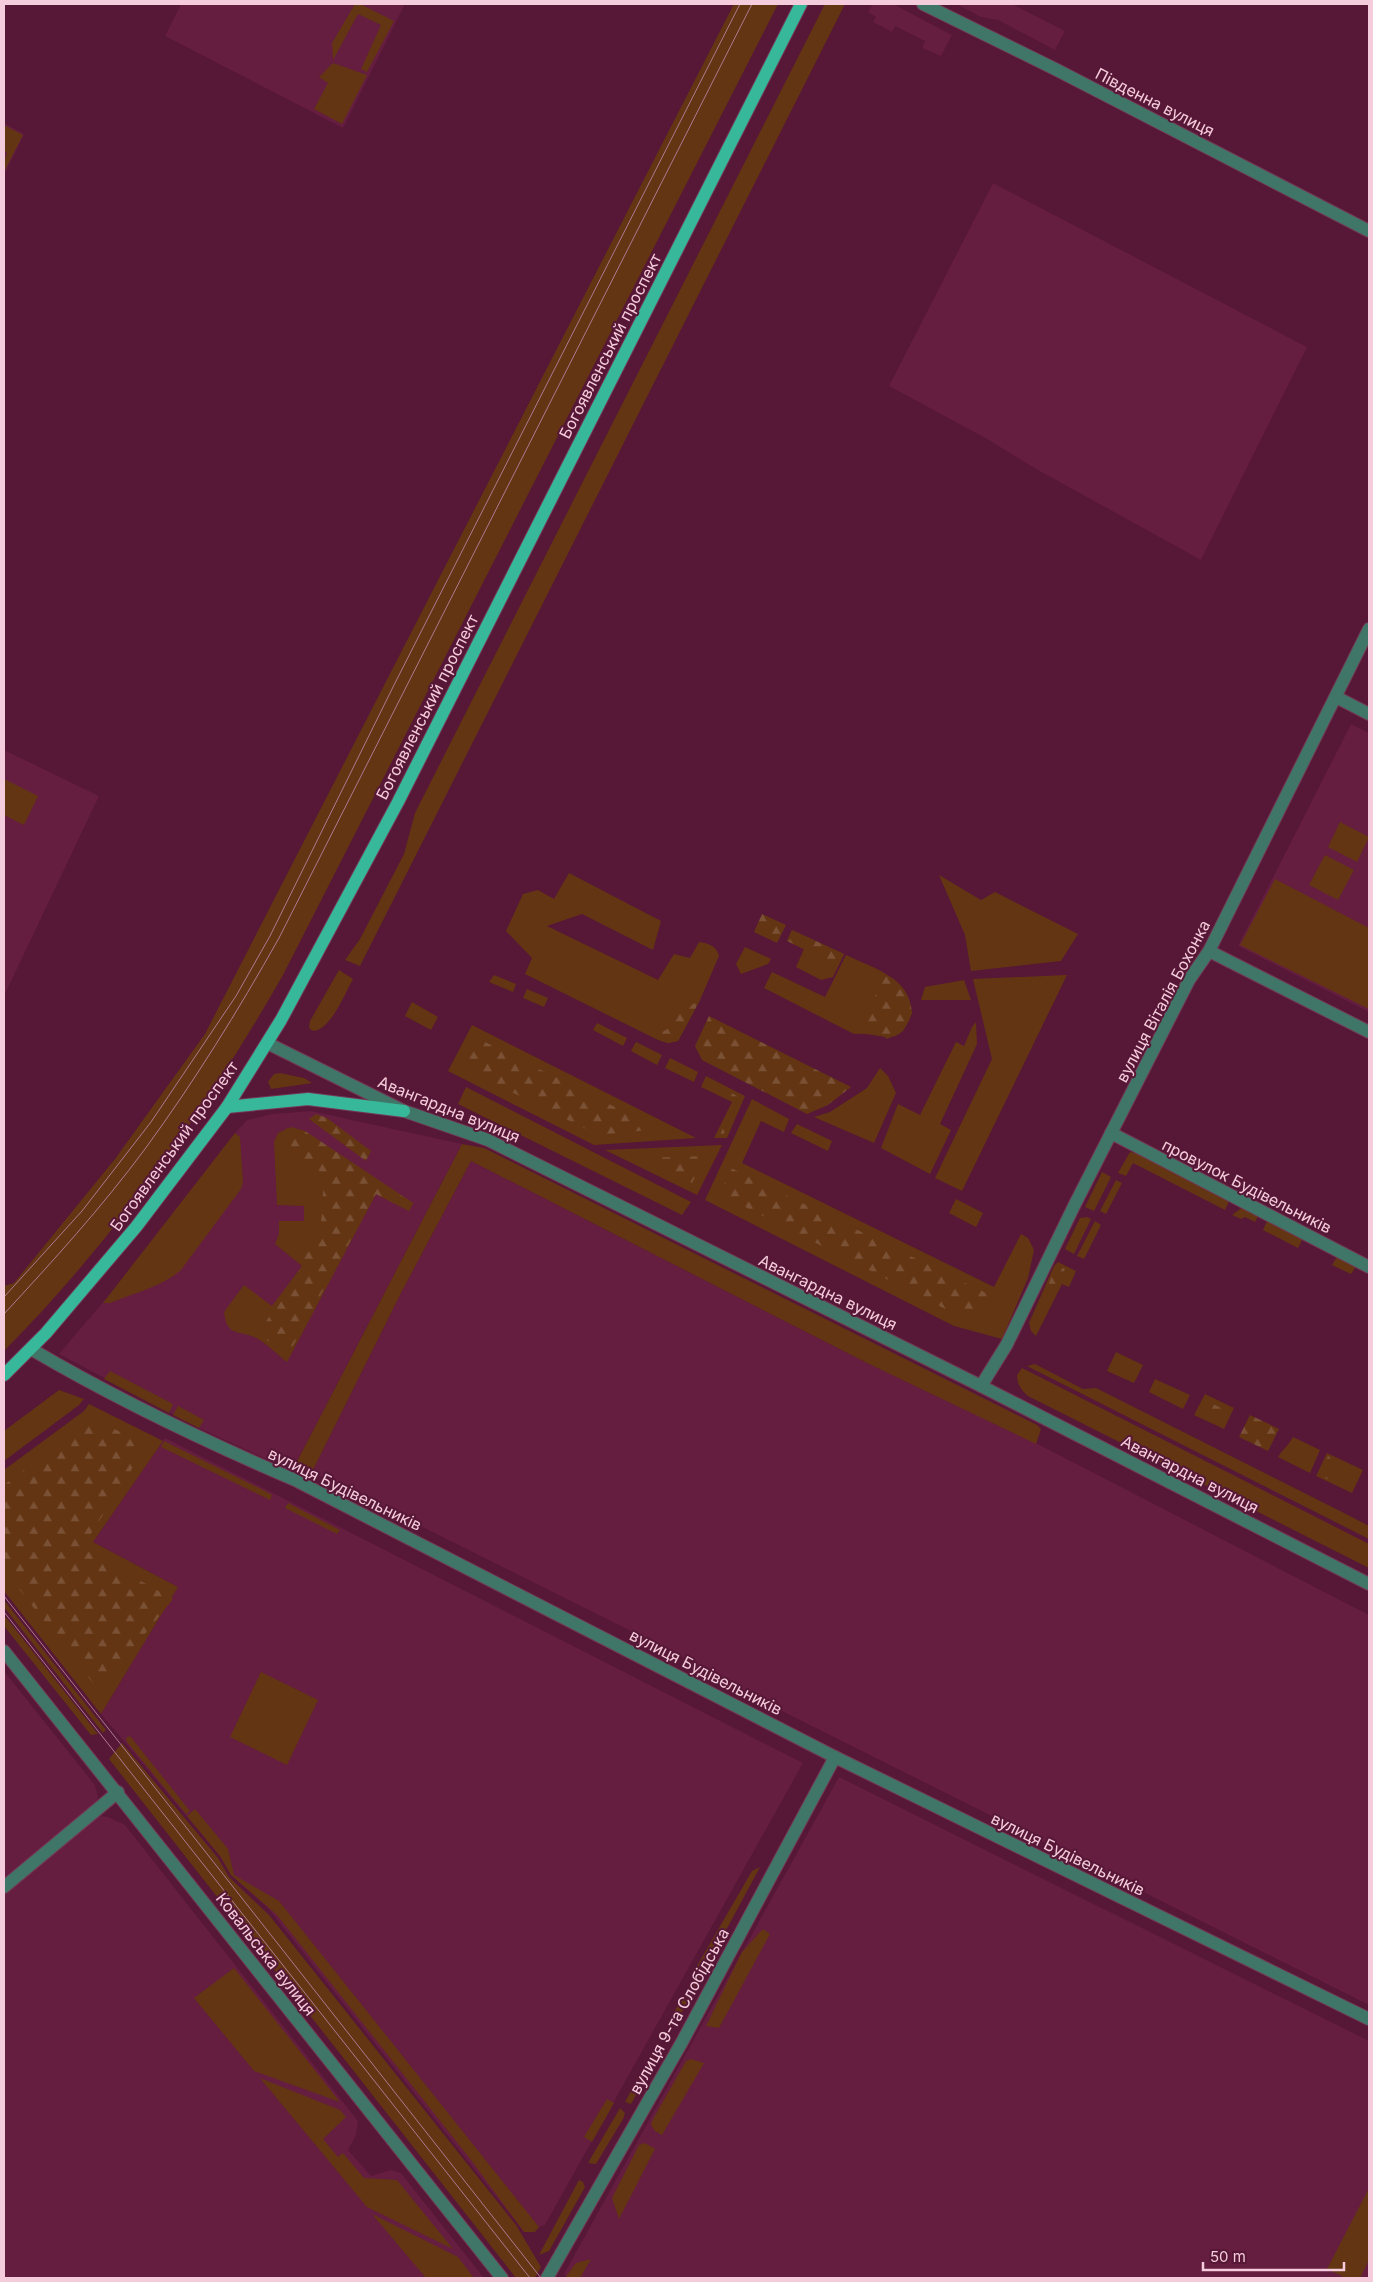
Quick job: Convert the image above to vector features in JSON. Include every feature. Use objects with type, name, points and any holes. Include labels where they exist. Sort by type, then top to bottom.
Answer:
[{"type":"main road","name":"Богоявленський проспект","points":[[4,1375],[31,1349],[136,1228],[227,1107],[267,1043],[347,900],[801,4]]},
{"type":"main road","points":[[227,1107],[308,1099],[404,1111]]},
{"type":"street","name":"Південна вулиця","points":[[924,4],[1058,70],[1369,231]]},
{"type":"street","name":"вулиця Віталія Бохонка","points":[[981,1386],[1007,1344],[1189,980],[1209,952],[1369,629]]},
{"type":"street","points":[[1336,697],[1369,714]]},
{"type":"street","points":[[1209,952],[1369,1032]]},
{"type":"street","name":"Авангардна вулиця","points":[[267,1043],[404,1111],[488,1140],[981,1386],[1369,1584]]},
{"type":"street","name":"провулок Будівельників","points":[[1111,1133],[1369,1266]]},
{"type":"street","name":"вулиця Будівельників","points":[[31,1349],[95,1386],[211,1444],[295,1480],[835,1757],[1369,2019]]},
{"type":"street","name":"Ковальська вулиця","points":[[4,1650],[502,2278]]},
{"type":"street","name":"вулиця 9-та Слобідська","points":[[547,2278],[682,2042],[835,1757]]},
{"type":"street","points":[[4,1887],[118,1792]]},
{"type":"shaded area","points":[[181,4],[405,4],[343,128],[165,36]]},
{"type":"shaded area","points":[[873,4],[893,4],[952,35],[941,56],[922,48],[925,41],[895,26],[892,32],[873,22],[876,17],[868,12]]},
{"type":"shaded area","points":[[956,4],[1012,4],[1065,31],[1055,50],[998,20],[981,17]]},
{"type":"shaded area","points":[[4,123],[24,134],[4,175]]},
{"type":"shaded area","points":[[993,183],[1307,347],[1201,560],[889,386]]},
{"type":"shaded area","points":[[1351,724],[1369,733],[1369,1012],[1238,946]]},
{"type":"shaded area","points":[[4,750],[99,796],[5,994],[4,994]]},
{"type":"shaded area","points":[[311,1111],[462,1144],[292,1471],[199,1428],[59,1354],[120,1282],[247,1120],[272,1114]]},
{"type":"shaded area","points":[[471,1161],[867,1363],[1032,1441],[1369,1615],[1369,2005],[718,1679],[719,1676],[651,1641],[312,1472],[401,1293]]},
{"type":"shaded area","points":[[165,1438],[803,1763],[545,2225],[524,2232],[268,1908],[231,1875],[220,1856],[101,1714],[178,1587],[93,1542]]},
{"type":"shaded area","points":[[4,1671],[95,1785],[98,1797],[94,1806],[92,1820],[100,1816],[108,1817],[125,1825],[358,2121],[356,2135],[348,2150],[371,2176],[391,2170],[401,2173],[484,2278],[4,2278]]},
{"type":"shaded area","points":[[839,1777],[1369,2041],[1369,2278],[567,2278],[564,2274]]},
{"type":"green space","points":[[355,4],[360,4],[394,21],[367,72],[361,69],[381,25],[358,14],[333,60],[332,43]]},
{"type":"green space","points":[[734,4],[778,4],[283,975],[222,1075],[156,1172],[83,1264],[4,1351],[4,1286],[14,1283],[115,1159],[205,1034]]},
{"type":"green space","points":[[825,4],[845,4],[360,966],[345,960],[360,939],[404,854],[415,813]]},
{"type":"green space","points":[[333,63],[367,75],[342,124],[314,109],[328,83],[319,77]]},
{"type":"green space","points":[[4,125],[23,135],[4,172],[4,161],[7,153],[4,151]]},
{"type":"green space","points":[[4,779],[38,796],[24,825],[4,815]]},
{"type":"green space","points":[[1340,822],[1369,837],[1357,862],[1328,847]]},
{"type":"green space","points":[[1325,855],[1354,870],[1338,900],[1309,885]]},
{"type":"green space","points":[[569,873],[661,921],[653,950],[582,914],[547,926],[658,980],[674,954],[690,958],[699,942],[709,944],[718,953],[719,956],[700,1000],[678,1041],[668,1043],[658,1040],[525,974],[532,958],[506,931],[523,894],[538,890],[554,899]]},
{"type":"green space","points":[[939,875],[981,900],[995,892],[1078,934],[1061,961],[971,971],[965,935]]},
{"type":"green space","points":[[1275,879],[1369,928],[1369,1009],[1240,945]]},
{"type":"green space","points":[[762,914],[786,925],[777,943],[754,932]]},
{"type":"green space","points":[[792,930],[844,954],[833,977],[821,980],[796,967],[804,949],[787,941]]},
{"type":"green space","points":[[792,930],[844,954],[838,966],[787,941]]},
{"type":"green space","points":[[745,947],[771,959],[768,964],[741,974],[736,964]]},
{"type":"green space","points":[[846,955],[888,975],[904,990],[912,1013],[907,1025],[895,1036],[854,1034],[764,988],[772,972],[825,997]]},
{"type":"green space","points":[[339,970],[353,979],[331,1018],[320,1029],[313,1031],[309,1028],[310,1021]]},
{"type":"green space","points":[[885,974],[896,981],[904,990],[912,1013],[903,1031],[887,1039],[864,1020]]},
{"type":"green space","points":[[494,975],[516,984],[513,992],[489,982]]},
{"type":"green space","points":[[1067,975],[962,1191],[935,1178],[992,1059],[973,979]]},
{"type":"green space","points":[[964,980],[971,1000],[921,1000],[925,987]]},
{"type":"green space","points":[[527,989],[548,998],[544,1007],[523,998]]},
{"type":"green space","points":[[700,1000],[678,1041],[668,1043],[659,1040],[659,1034],[669,1028],[678,1013]]},
{"type":"green space","points":[[412,1002],[438,1017],[431,1030],[405,1016]]},
{"type":"green space","points":[[709,1016],[851,1087],[828,1105],[807,1114],[702,1060],[695,1046]]},
{"type":"green space","points":[[976,1022],[977,1044],[940,1124],[951,1130],[930,1174],[881,1148],[898,1104],[920,1115],[956,1042],[964,1046]]},
{"type":"green space","points":[[597,1023],[627,1038],[623,1046],[593,1030]]},
{"type":"green space","points":[[472,1025],[696,1138],[594,1145],[448,1071]]},
{"type":"green space","points":[[477,1038],[659,1129],[598,1135],[463,1068]]},
{"type":"green space","points":[[636,1042],[662,1055],[657,1065],[631,1051]]},
{"type":"green space","points":[[670,1058],[698,1072],[694,1082],[665,1068]]},
{"type":"green space","points":[[880,1068],[888,1076],[896,1093],[874,1143],[814,1117],[830,1112],[867,1088]]},
{"type":"green space","points":[[280,1073],[304,1078],[312,1083],[271,1089],[268,1082],[274,1074]]},
{"type":"green space","points":[[706,1076],[745,1096],[727,1138],[714,1138],[732,1102],[701,1087]]},
{"type":"green space","points":[[466,1087],[691,1202],[682,1215],[458,1104]]},
{"type":"green space","points":[[727,1090],[740,1098],[724,1134],[720,1135],[735,1100],[726,1094]]},
{"type":"green space","points":[[752,1099],[789,1119],[784,1132],[761,1121],[742,1163],[994,1287],[1021,1234],[1028,1238],[1034,1250],[1028,1278],[1002,1339],[954,1326],[705,1200]]},
{"type":"green space","points":[[316,1114],[327,1118],[371,1151],[366,1161],[309,1119]]},
{"type":"green space","points":[[797,1124],[832,1141],[828,1151],[791,1133]]},
{"type":"green space","points":[[291,1127],[305,1131],[413,1203],[409,1211],[376,1194],[287,1362],[258,1339],[232,1330],[228,1326],[224,1312],[244,1285],[272,1306],[302,1266],[275,1244],[279,1234],[279,1221],[304,1221],[304,1206],[277,1205],[274,1142],[278,1133]]},
{"type":"green space","points":[[286,1128],[305,1131],[413,1203],[409,1211],[376,1194],[288,1355],[258,1334],[302,1266],[297,1248],[314,1239],[321,1224],[324,1176],[294,1150],[287,1137]]},
{"type":"green space","points":[[235,1133],[240,1137],[243,1182],[241,1189],[181,1270],[165,1281],[147,1289],[110,1303],[103,1303]]},
{"type":"green space","points":[[462,1144],[484,1148],[1037,1425],[1041,1429],[1036,1444],[867,1363],[471,1161],[401,1293],[312,1472],[292,1471]]},
{"type":"green space","points":[[722,1145],[697,1195],[605,1150]]},
{"type":"green space","points":[[1130,1152],[1140,1154],[1230,1199],[1225,1210],[1133,1163],[1126,1176],[1118,1173]]},
{"type":"green space","points":[[706,1156],[692,1183],[642,1158]]},
{"type":"green space","points":[[731,1168],[988,1294],[977,1318],[959,1316],[720,1194]]},
{"type":"green space","points":[[1102,1172],[1111,1177],[1094,1211],[1085,1207]]},
{"type":"green space","points":[[1116,1180],[1122,1183],[1106,1214],[1100,1211]]},
{"type":"green space","points":[[956,1199],[983,1213],[976,1227],[949,1213]]},
{"type":"green space","points":[[1243,1207],[1259,1214],[1255,1222],[1245,1217],[1241,1219],[1232,1215]]},
{"type":"green space","points":[[1087,1217],[1091,1219],[1074,1254],[1065,1249],[1080,1218]]},
{"type":"green space","points":[[1268,1219],[1303,1238],[1298,1248],[1263,1230]]},
{"type":"green space","points":[[1095,1221],[1101,1225],[1084,1259],[1077,1256]]},
{"type":"green space","points":[[1338,1255],[1357,1265],[1351,1274],[1332,1265]]},
{"type":"green space","points":[[1058,1262],[1076,1271],[1069,1287],[1062,1284],[1036,1336],[1031,1331],[1029,1323],[1054,1266]]},
{"type":"green space","points":[[1059,1266],[1065,1269],[1050,1299],[1044,1296],[1055,1268]]},
{"type":"green space","points":[[1116,1352],[1143,1365],[1134,1383],[1107,1371]]},
{"type":"green space","points":[[1035,1364],[1083,1389],[1096,1388],[1369,1526],[1369,1539],[1027,1366]]},
{"type":"green space","points":[[1022,1368],[1369,1544],[1369,1568],[1028,1396],[1021,1389],[1018,1381],[1017,1375]]},
{"type":"green space","points":[[110,1371],[173,1404],[169,1413],[104,1379]]},
{"type":"green space","points":[[1155,1379],[1190,1395],[1183,1409],[1149,1392]]},
{"type":"green space","points":[[59,1390],[84,1399],[79,1405],[4,1461],[4,1431]]},
{"type":"green space","points":[[1205,1394],[1234,1408],[1224,1429],[1194,1415]]},
{"type":"green space","points":[[1207,1401],[1227,1411],[1222,1422],[1201,1412]]},
{"type":"green space","points":[[89,1404],[163,1441],[93,1542],[178,1587],[101,1714],[4,1591],[4,1470],[84,1411]]},
{"type":"green space","points":[[178,1406],[204,1420],[199,1428],[173,1415]]},
{"type":"green space","points":[[1250,1415],[1279,1429],[1268,1451],[1239,1437]]},
{"type":"green space","points":[[92,1418],[147,1445],[82,1548],[173,1599],[99,1691],[4,1570],[4,1485]]},
{"type":"green space","points":[[1293,1437],[1320,1450],[1310,1473],[1278,1457]]},
{"type":"green space","points":[[164,1441],[267,1492],[272,1495],[270,1500],[161,1447]]},
{"type":"green space","points":[[1327,1453],[1363,1470],[1352,1493],[1316,1476]]},
{"type":"green space","points":[[1328,1456],[1336,1460],[1333,1470],[1338,1484],[1319,1475]]},
{"type":"green space","points":[[288,1503],[340,1530],[337,1534],[285,1508]]},
{"type":"green space","points":[[4,1600],[106,1730],[103,1733],[4,1607]]},
{"type":"green space","points":[[4,1615],[98,1734],[91,1735],[4,1626]]},
{"type":"green space","points":[[261,1672],[318,1700],[287,1765],[230,1737]]},
{"type":"green space","points":[[130,1736],[190,1811],[186,1814],[127,1742],[126,1738]]},
{"type":"green space","points":[[122,1743],[218,1858],[229,1877],[269,1915],[516,2225],[541,2267],[535,2278],[516,2278],[109,1759]]},
{"type":"green space","points":[[195,1809],[228,1849],[234,1875],[279,1901],[539,2227],[535,2232],[524,2232],[471,2160],[277,1915],[231,1875],[220,1856],[187,1816]]},
{"type":"green space","points":[[760,1867],[682,2012],[678,2016],[673,2014],[697,1972],[697,1966],[752,1871]]},
{"type":"green space","points":[[763,1929],[770,1934],[719,2028],[706,2026],[742,1952]]},
{"type":"green space","points":[[234,1968],[340,2102],[254,2071],[194,1998]]},
{"type":"green space","points":[[658,2042],[660,2052],[631,2104],[625,2102]]},
{"type":"green space","points":[[691,2059],[704,2063],[662,2135],[655,2131],[651,2125],[652,2121],[686,2061]]},
{"type":"green space","points":[[260,2078],[340,2110],[346,2117],[323,2139],[338,2157],[343,2153],[364,2178],[397,2180],[453,2249],[367,2207]]},
{"type":"green space","points":[[607,2099],[614,2103],[592,2142],[584,2137]]},
{"type":"green space","points":[[620,2108],[625,2113],[623,2119],[596,2164],[588,2163]]},
{"type":"green space","points":[[645,2143],[655,2149],[619,2219],[612,2198],[639,2145]]},
{"type":"green space","points":[[579,2180],[583,2182],[585,2187],[549,2251],[539,2255]]},
{"type":"green space","points":[[1369,2188],[1369,2260],[1360,2278],[1346,2278],[1327,2269]]},
{"type":"green space","points":[[372,2214],[458,2257],[474,2278],[426,2278]]},
{"type":"green space","points":[[591,2259],[580,2278],[565,2278],[576,2263]]},
{"type":"tram line","points":[[4,1297],[82,1211],[151,1122],[236,996],[270,936],[394,685],[740,4]]},
{"type":"tram line","points":[[4,1314],[59,1254],[129,1171],[198,1072],[232,1019],[279,938],[752,4]]},
{"type":"tram line","points":[[4,1596],[541,2278]]},
{"type":"tram line","points":[[4,1612],[530,2278]]}]
